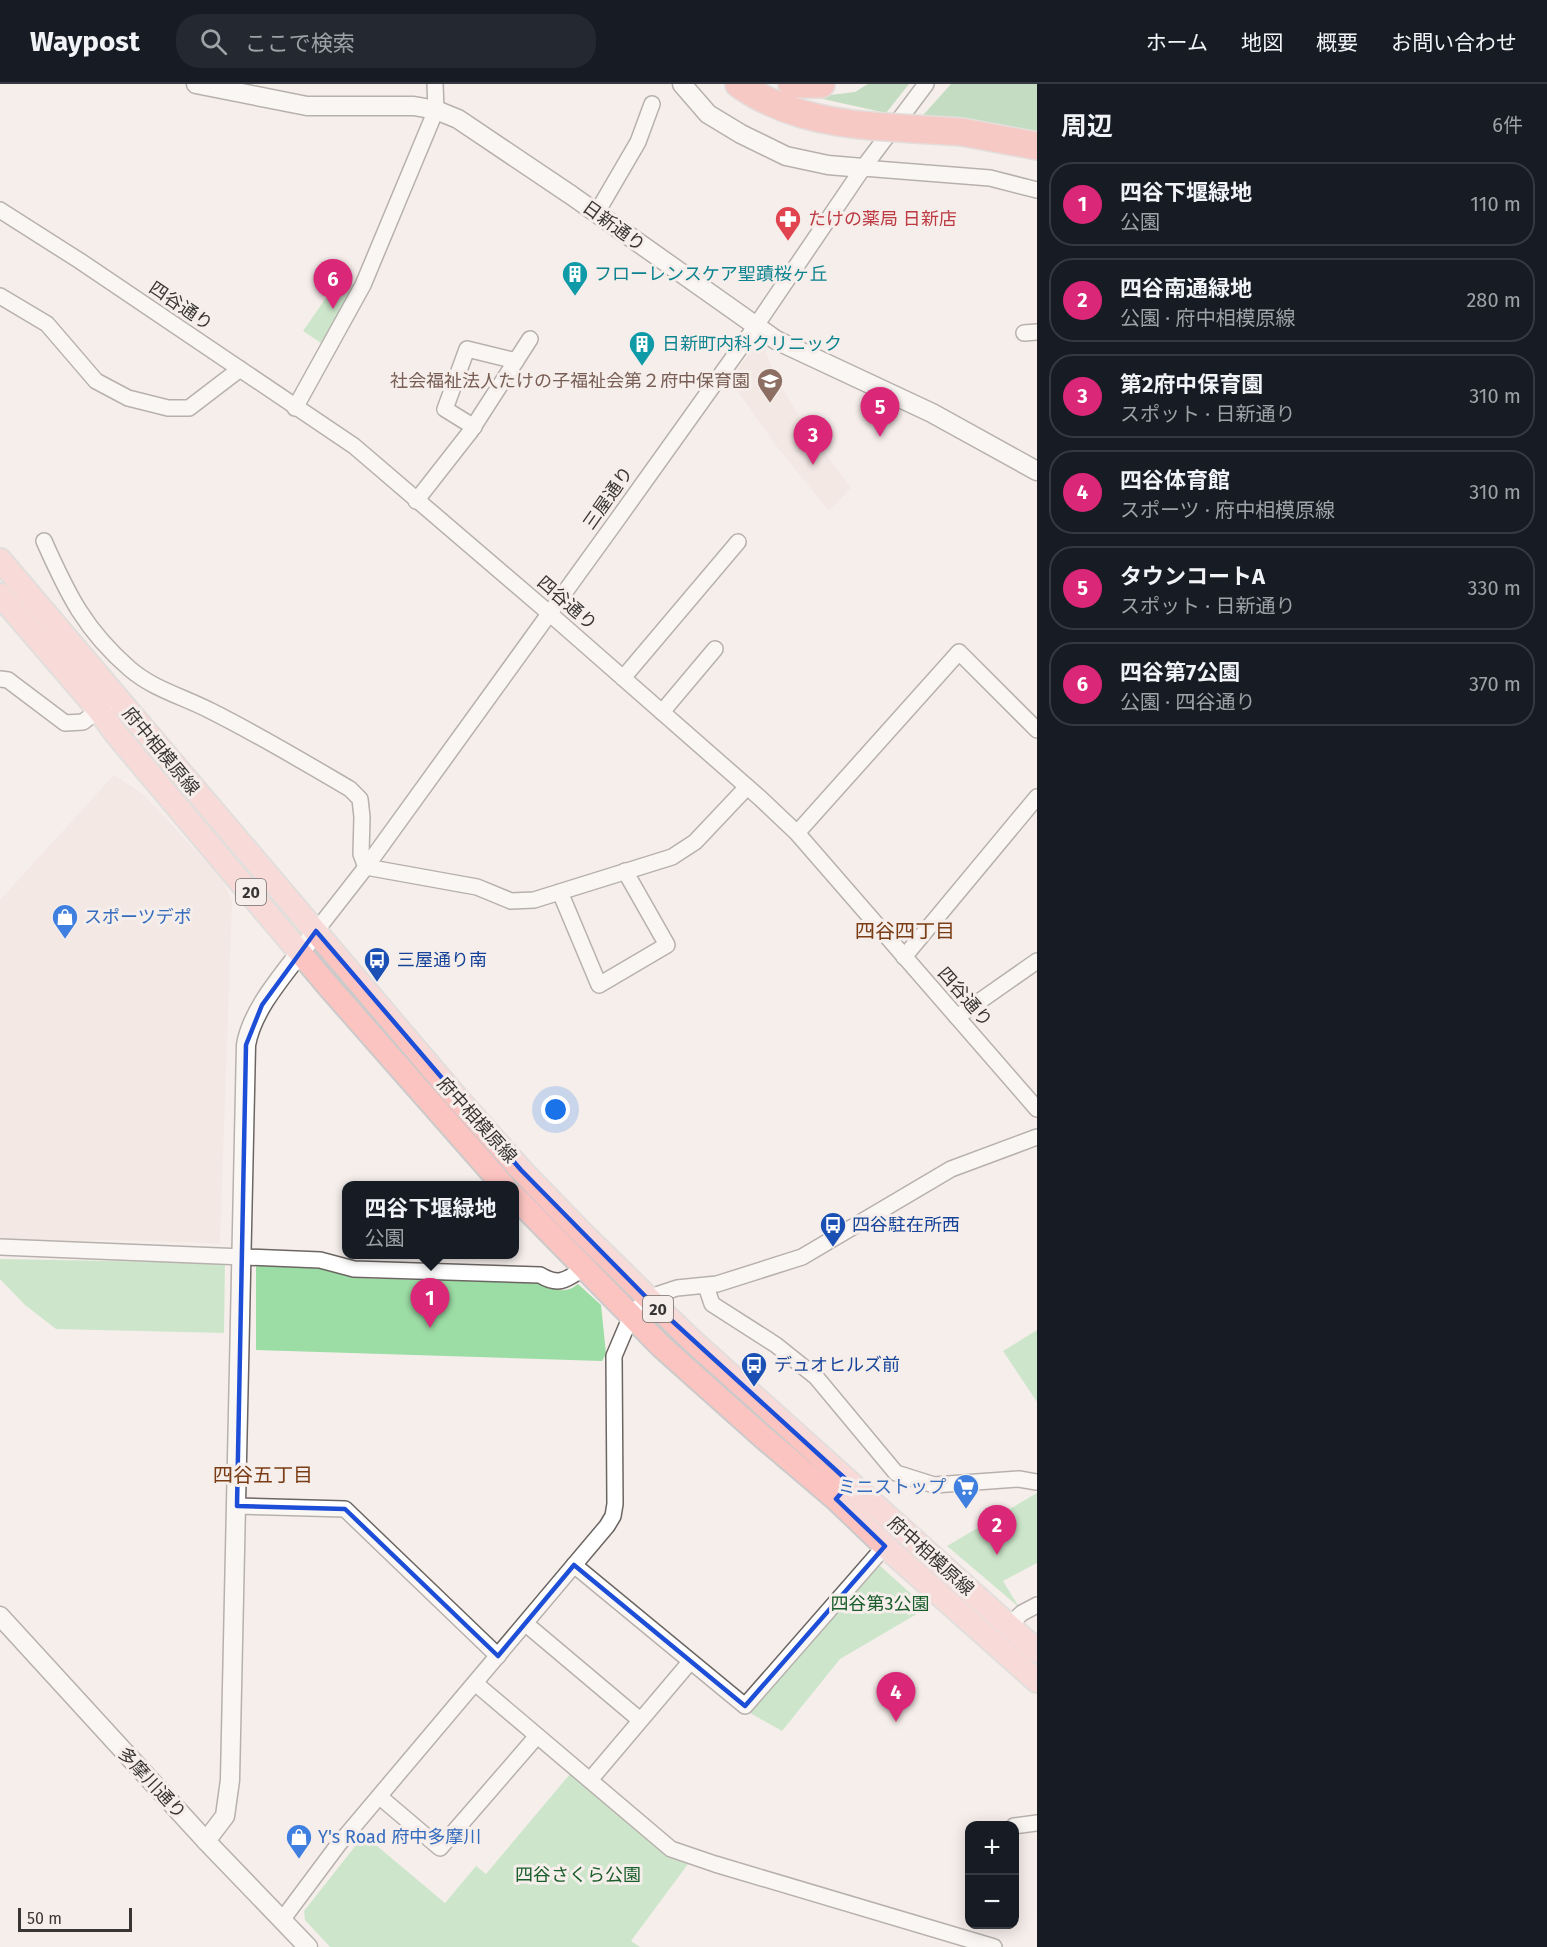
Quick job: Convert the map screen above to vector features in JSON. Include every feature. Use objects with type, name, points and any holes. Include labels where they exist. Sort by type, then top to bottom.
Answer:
[{"type":"highway","points":[[739,84],[775,105],[800,114],[842,123],[972,134],[1037,146]]},
{"type":"highway","points":[[792,84],[821,84]]},
{"type":"main road","name":"府中相模原線","points":[[0,560],[301,954],[430,1104],[500,1181]]},
{"type":"main road","name":"府中相模原線","points":[[0,595],[107,703],[316,931],[393,1024],[514,1162],[647,1298],[733,1379],[843,1491],[885,1546],[1037,1681]]},
{"type":"main road","name":"府中相模原線","points":[[519,1201],[661,1346],[763,1437],[843,1491],[1037,1651]]},
{"type":"street","name":"日新通り","points":[[196,84],[307,106],[414,106],[436,110],[458,118],[755,327],[786,345],[932,412],[1037,471]]},
{"type":"street","points":[[295,408],[363,285],[436,110],[435,84]]},
{"type":"street","points":[[682,84],[708,114],[741,134],[786,156],[828,165],[990,178],[1037,190]]},
{"type":"street","name":"三屋通り","points":[[316,931],[366,867],[755,327],[863,168],[926,84]]},
{"type":"street","points":[[597,214],[638,142],[652,104]]},
{"type":"street","name":"四谷通り","points":[[0,210],[80,261],[354,446],[549,613],[797,833],[1037,1109]]},
{"type":"street","points":[[0,296],[47,324],[96,381],[128,398],[168,408],[189,408],[240,369]]},
{"type":"street","points":[[416,501],[474,427],[530,339]]},
{"type":"street","points":[[474,427],[445,409],[467,349],[516,361]]},
{"type":"street","points":[[45,541],[65,590],[82,617],[104,644],[132,670],[168,692],[208,709],[271,742],[350,789],[360,799],[361,854],[366,867],[477,887],[512,901],[534,900],[672,857],[695,842],[747,787]]},
{"type":"street","points":[[623,678],[738,542]]},
{"type":"street","points":[[662,712],[715,649]]},
{"type":"street","points":[[797,833],[959,652],[1037,730]]},
{"type":"street","points":[[0,679],[8,680],[65,723],[83,722],[107,703]]},
{"type":"street","points":[[904,957],[1037,797]]},
{"type":"street","points":[[560,892],[599,985],[667,945],[626,871]]},
{"type":"street","points":[[206,1841],[225,1816],[229,1795],[243,1257],[244,1079],[248,1033],[262,1005],[316,931]]},
{"type":"street","points":[[957,1017],[1035,967]]},
{"type":"street","points":[[282,1920],[338,1845],[526,1624],[613,1516],[616,1475],[614,1356],[631,1316],[647,1298],[677,1288],[717,1284],[802,1257],[951,1169],[1037,1137]]},
{"type":"street","points":[[0,1247],[320,1260],[354,1269],[540,1275],[550,1281],[563,1282],[584,1268]]},
{"type":"street","points":[[706,1286],[712,1304],[776,1345],[816,1377],[896,1473],[934,1485],[1019,1479],[1037,1482]]},
{"type":"street","points":[[237,1506],[345,1509],[498,1656]]},
{"type":"street","points":[[574,1565],[745,1706],[885,1546]]},
{"type":"street","points":[[1009,1626],[1022,1613],[1037,1605]]},
{"type":"street","name":"多摩川通り","points":[[0,1616],[206,1841],[308,1947]]},
{"type":"street","points":[[526,1624],[640,1720]]},
{"type":"street","points":[[590,1780],[690,1662]]},
{"type":"street","points":[[475,1683],[671,1849],[994,1947]]},
{"type":"street","points":[[380,1797],[440,1848],[537,1736]]},
{"type":"street","points":[[1019,1825],[1037,1822]]},
{"type":"highlighted area","points":[[316,931],[521,1170],[647,1298],[850,1483],[836,1499],[885,1546],[745,1706],[574,1565],[498,1656],[345,1509],[237,1506],[246,1045],[262,1005]]},
{"type":"shaded area","name":"社会福祉法人たけの子福祉会第２府中保育園","points":[[763,344],[775,376],[807,429],[851,488],[829,511],[774,443],[730,380],[755,346]]},
{"type":"shaded area","points":[[114,775],[143,794],[222,879],[232,901],[220,1243],[110,1240],[4,1243],[0,1241],[0,900]]},
{"type":"green space","points":[[868,84],[909,84],[886,113],[814,97],[855,92]]},
{"type":"green space","points":[[951,84],[1037,84],[1037,138],[917,122]]},
{"type":"green space","points":[[339,279],[361,287],[327,347],[303,331]]},
{"type":"green space","points":[[0,1259],[225,1263],[224,1333],[56,1329],[25,1305],[0,1279]]},
{"type":"green space","points":[[256,1265],[322,1267],[356,1278],[540,1283],[564,1290],[578,1284],[601,1305],[606,1354],[602,1361],[256,1350]]},
{"type":"green space","points":[[1037,1330],[1037,1402],[1003,1351]]},
{"type":"green space","points":[[1037,1493],[1037,1563],[1003,1581],[1019,1607],[947,1546]]},
{"type":"green space","name":"四谷第3公園","points":[[878,1564],[927,1608],[840,1659],[782,1731],[750,1713]]},
{"type":"green space","name":"四谷さくら公園","points":[[570,1774],[668,1857],[688,1864],[631,1941],[640,1947],[330,1947],[305,1920],[304,1911],[364,1835],[445,1903],[476,1866],[486,1874]]},
{"type":"place","name":"たけの薬局 日新店","points":[[788,242]]},
{"type":"place","name":"フローレンスケア聖蹟桜ヶ丘","points":[[575,297]]},
{"type":"place","name":"四谷第7公園","points":[[333,309]]},
{"type":"place","name":"日新町内科クリニック","points":[[642,367]]},
{"type":"place","name":"社会福祉法人たけの子福祉会第２府中保育園","points":[[770,404]]},
{"type":"place","name":"タウンコートA","points":[[880,437]]},
{"type":"place","name":"第2府中保育園","points":[[813,465]]},
{"type":"place","name":"スポーツデポ","points":[[65,940]]},
{"type":"place","name":"三屋通り南","points":[[377,983]]},
{"type":"place","name":"四谷駐在所西","points":[[833,1248]]},
{"type":"place","name":"四谷下堰緑地","points":[[430,1328]]},
{"type":"place","name":"デュオヒルズ前","points":[[754,1388]]},
{"type":"place","name":"ミニストップ","points":[[966,1510]]},
{"type":"place","name":"四谷南通緑地","points":[[997,1555]]},
{"type":"place","name":"四谷体育館","points":[[896,1722]]},
{"type":"place","name":"Y's Road 府中多摩川","points":[[299,1860]]},
{"type":"district","name":"四谷四丁目","points":[[905,931]]},
{"type":"district","name":"四谷五丁目","points":[[263,1475]]}]
